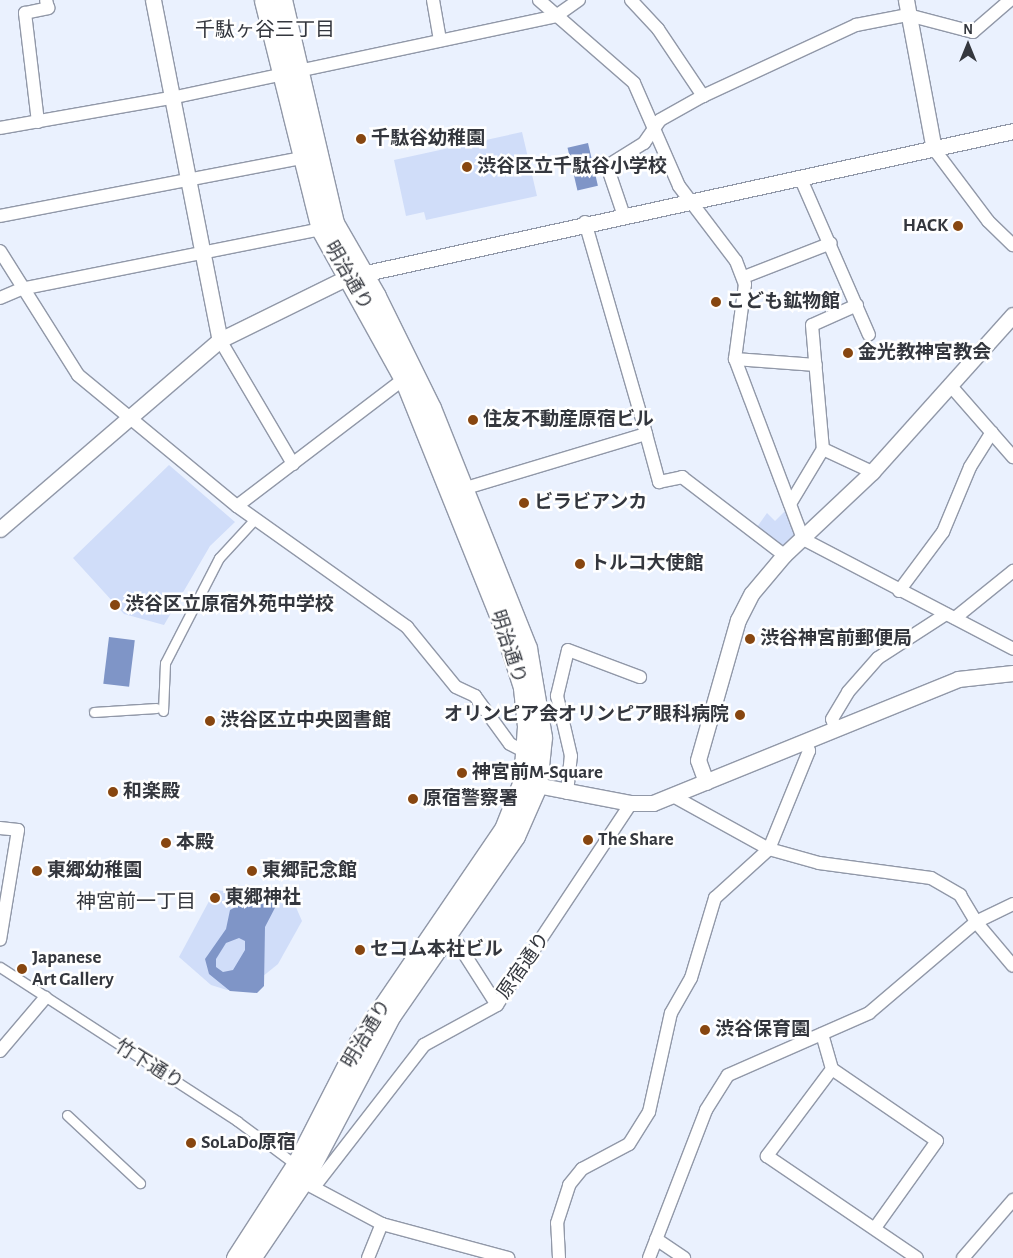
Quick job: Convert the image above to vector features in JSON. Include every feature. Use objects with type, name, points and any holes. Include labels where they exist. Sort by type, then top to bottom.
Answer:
[{"type":"main road","name":"明治通り","points":[[251,1258],[304,1178],[391,1016],[448,936],[515,836],[542,737],[529,657],[456,492],[356,275],[328,205],[289,73],[264,0]]},
{"type":"main road","name":"明治通り","points":[[236,1258],[304,1178],[360,1040],[493,847],[530,784],[526,752],[526,706],[515,658],[456,492],[431,408],[356,275],[321,229],[301,158],[289,73],[282,0]]},
{"type":"street","points":[[38,122],[25,13],[48,8],[46,0]]},
{"type":"street","points":[[152,0],[200,252],[220,340],[293,464]]},
{"type":"street","points":[[433,0],[440,40]]},
{"type":"street","points":[[540,0],[634,83],[688,200],[744,277],[735,359],[803,539],[1013,649]]},
{"type":"street","points":[[0,128],[170,98],[556,16],[579,0]]},
{"type":"street","points":[[631,0],[658,29],[703,96]]},
{"type":"street","points":[[623,214],[607,166],[644,143],[655,125],[703,96],[810,43],[907,8],[974,32],[1010,0]]},
{"type":"street","points":[[907,8],[934,149],[988,221],[1013,245]]},
{"type":"street","points":[[0,529],[127,416],[220,340],[356,275],[584,222],[1013,131]]},
{"type":"street","points":[[0,216],[187,178],[301,158]]},
{"type":"street","points":[[800,177],[831,243],[869,335]]},
{"type":"street","points":[[584,222],[659,482],[682,477],[784,555]]},
{"type":"street","points":[[0,298],[21,289],[321,229]]},
{"type":"street","points":[[744,277],[831,243]]},
{"type":"street","points":[[0,251],[21,289],[78,375],[237,506],[407,627],[442,673],[456,687],[475,696],[510,744],[526,752]]},
{"type":"street","points":[[790,504],[823,449],[812,325],[857,305]]},
{"type":"street","points":[[706,782],[698,760],[738,620],[764,576],[872,472],[1013,314]]},
{"type":"street","points":[[735,359],[816,365]]},
{"type":"street","points":[[237,506],[404,379]]},
{"type":"street","points":[[950,385],[1013,457]]},
{"type":"street","points":[[900,591],[942,532],[970,467],[992,432]]},
{"type":"street","points":[[456,492],[646,434]]},
{"type":"street","points":[[823,449],[872,472]]},
{"type":"street","points":[[94,712],[159,709],[165,663],[219,558],[255,519]]},
{"type":"street","points":[[835,728],[832,719],[848,692],[878,658],[950,616],[1013,571]]},
{"type":"street","points":[[567,792],[571,756],[557,696],[568,650],[640,677]]},
{"type":"street","points":[[530,784],[631,803],[653,803],[958,679],[1013,673]]},
{"type":"street","points":[[559,1258],[557,1223],[569,1185],[582,1169],[629,1144],[652,1106],[671,1013],[691,978],[715,898],[769,849],[809,751],[806,741]]},
{"type":"street","points":[[673,796],[769,849],[819,863],[931,878],[960,895],[976,922],[1013,966]]},
{"type":"street","name":"原宿通り","points":[[304,1178],[346,1142],[424,1045],[497,1005],[631,803]]},
{"type":"street","points":[[0,828],[18,830],[0,940]]},
{"type":"street","points":[[649,1258],[716,1086],[741,1065],[822,1034],[888,1000],[976,922],[1013,904]]},
{"type":"street","points":[[448,936],[458,944],[497,1005]]},
{"type":"street","name":"竹下通り","points":[[0,967],[237,1121],[304,1178]]},
{"type":"street","points":[[0,1051],[45,998]]},
{"type":"street","points":[[822,1034],[832,1069],[937,1141],[875,1228]]},
{"type":"street","points":[[832,1069],[767,1156],[917,1258]]},
{"type":"street","points":[[67,1115],[140,1183]]},
{"type":"street","points":[[304,1178],[382,1224],[508,1258]]},
{"type":"street","points":[[962,1258],[1013,1200]]},
{"type":"street","points":[[368,1258],[382,1224]]},
{"type":"street","points":[[656,1239],[684,1258]]},
{"type":"shaded area","points":[[522,132],[537,196],[426,220],[424,212],[406,216],[394,160]]},
{"type":"shaded area","points":[[169,465],[235,522],[210,546],[164,625],[124,614],[73,558]]},
{"type":"shaded area","points":[[786,510],[798,538],[784,549],[757,527],[767,513],[775,521]]},
{"type":"shaded area","points":[[215,890],[292,898],[302,921],[278,964],[251,986],[227,990],[211,985],[179,957]]},
{"type":"water","points":[[588,143],[598,186],[577,191],[568,148]]},
{"type":"water","points":[[109,637],[135,640],[129,687],[103,684]]},
{"type":"water","points":[[256,896],[278,902],[265,927],[264,986],[257,993],[230,991],[209,974],[205,959],[226,929],[230,910]],"holes":[[[239,938],[245,941],[245,950],[233,970],[223,972],[216,967],[216,959],[226,943]]]},
{"type":"place","name":"千駄谷幼稚園","points":[[361,139]]},
{"type":"place","name":"渋谷区立千駄谷小学校","points":[[467,167]]},
{"type":"place","name":"HACK","points":[[958,226]]},
{"type":"place","name":"こども鉱物館","points":[[716,302]]},
{"type":"place","name":"金光教神宮教会","points":[[848,353]]},
{"type":"place","name":"住友不動産原宿ビル","points":[[473,420]]},
{"type":"place","name":"ビラビアンカ","points":[[524,503]]},
{"type":"place","name":"トルコ大使館","points":[[580,564]]},
{"type":"place","name":"渋谷区立原宿外苑中学校","points":[[115,605]]},
{"type":"place","name":"渋谷神宮前郵便局","points":[[750,639]]},
{"type":"place","name":"オリンピア会オリンピア眼科病院","points":[[740,715]]},
{"type":"place","name":"渋谷区立中央図書館","points":[[210,721]]},
{"type":"place","name":"神宮前M-Square","points":[[462,773]]},
{"type":"place","name":"和楽殿","points":[[113,792]]},
{"type":"place","name":"原宿警察署","points":[[413,799]]},
{"type":"place","name":"The Share","points":[[588,840]]},
{"type":"place","name":"本殿","points":[[166,843]]},
{"type":"place","name":"東郷幼稚園","points":[[37,871]]},
{"type":"place","name":"東郷記念館","points":[[252,871]]},
{"type":"place","name":"東郷神社","points":[[215,898]]},
{"type":"place","name":"セコム本社ビル","points":[[360,950]]},
{"type":"place","name":"Japanese Art Gallery","points":[[22,969]]},
{"type":"place","name":"渋谷保育園","points":[[705,1030]]},
{"type":"place","name":"SoLaDo原宿","points":[[191,1143]]},
{"type":"district","name":"千駄ヶ谷三丁目","points":[[265,30]]},
{"type":"district","name":"神宮前一丁目","points":[[136,902]]}]
